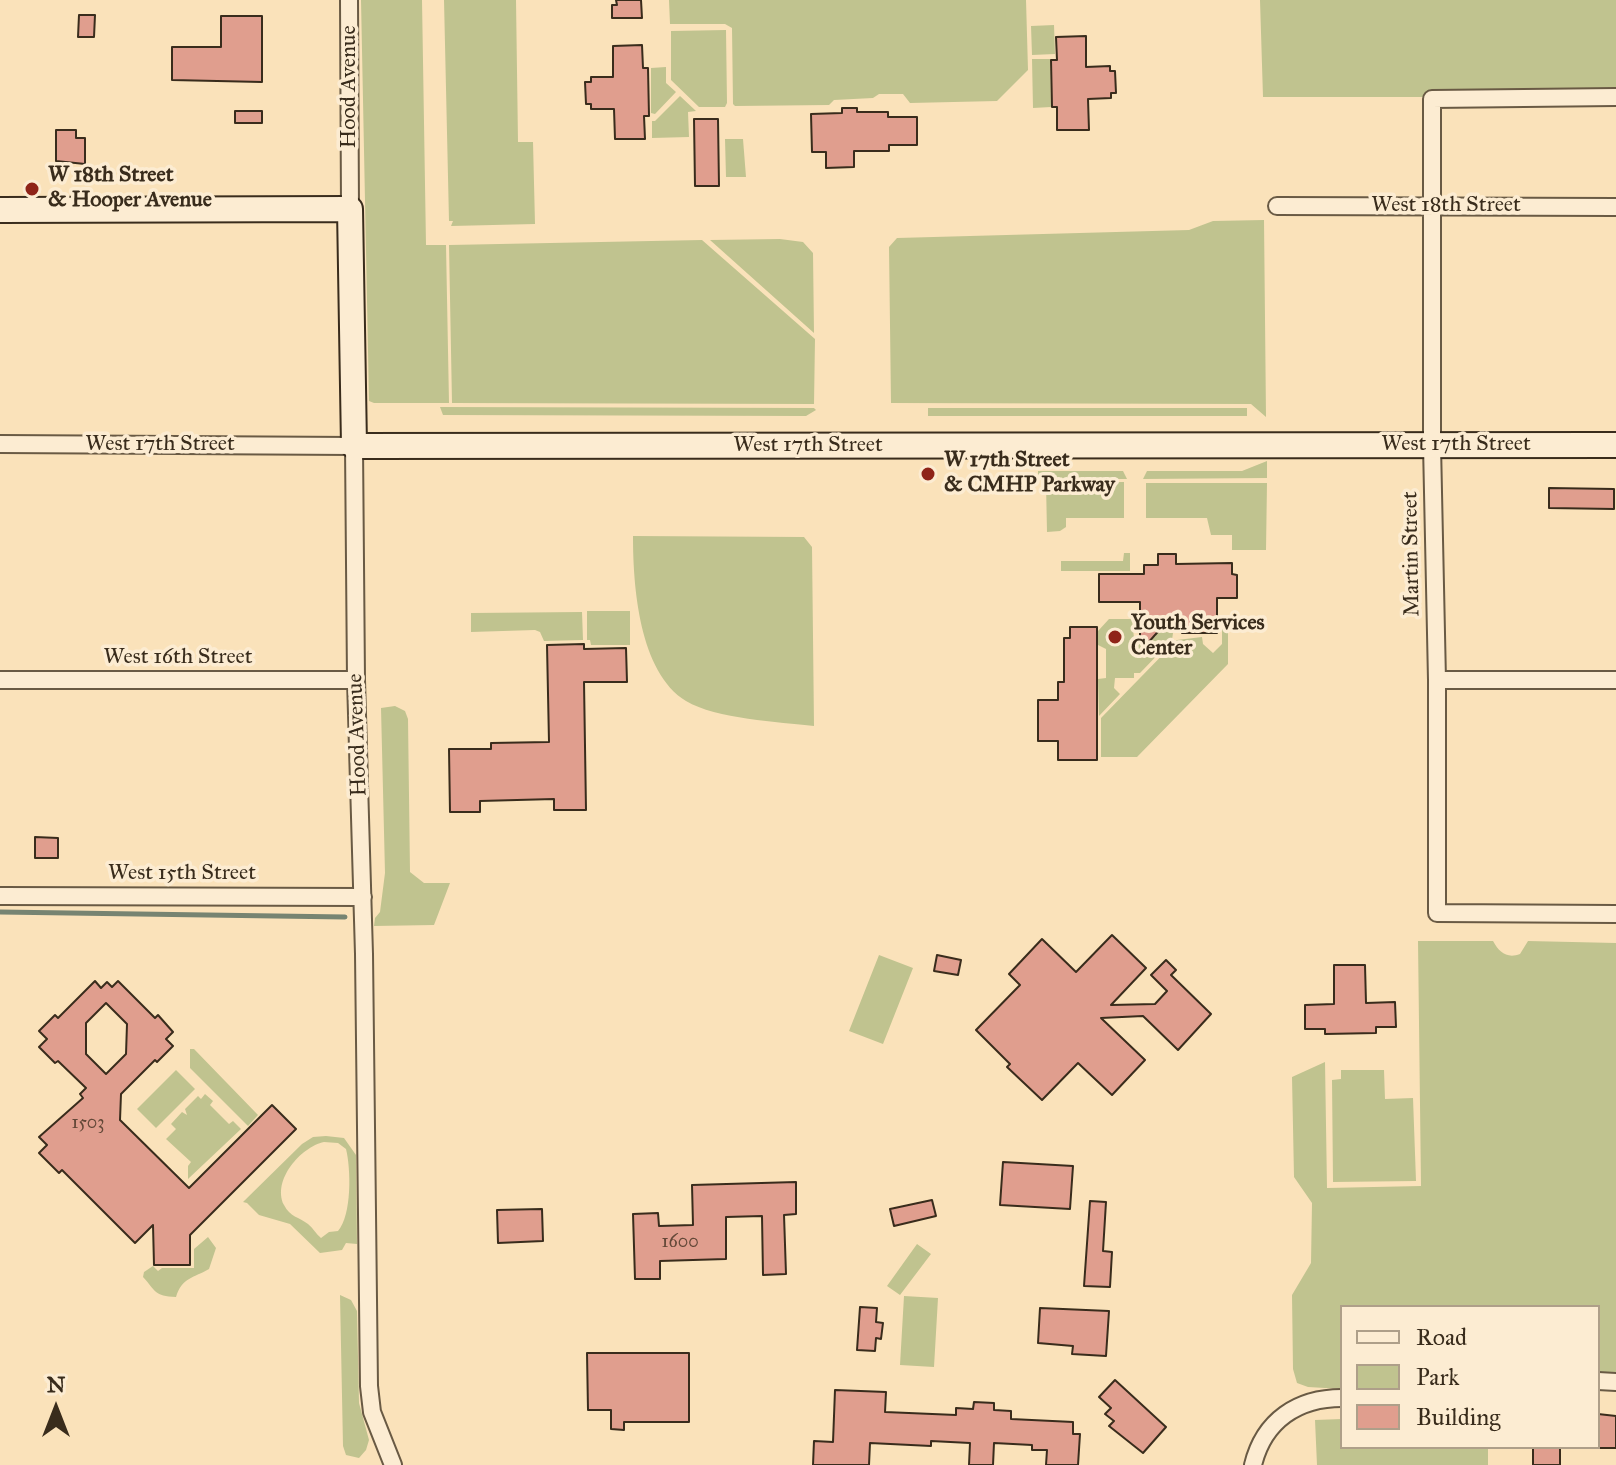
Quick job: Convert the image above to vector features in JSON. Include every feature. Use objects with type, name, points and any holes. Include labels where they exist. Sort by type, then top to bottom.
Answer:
[{"type":"street","name":"Hood Avenue","points":[[349,0],[356,680],[363,897],[369,1400],[393,1465]]},
{"type":"street","name":"Martin Street","points":[[1616,97],[1432,99],[1437,913],[1616,914]]},
{"type":"street","name":"West 18th Street","points":[[1277,206],[1616,207]]},
{"type":"street","points":[[0,210],[350,209]]},
{"type":"street","name":"West 17th Street","points":[[0,444],[1616,445]]},
{"type":"street","name":"West 16th Street","points":[[0,680],[356,680]]},
{"type":"street","points":[[1437,680],[1616,680]]},
{"type":"street","name":"West 15th Street","points":[[0,896],[363,897]]},
{"type":"street","points":[[1253,1465],[1266,1436],[1278,1421],[1305,1402],[1340,1398]]},
{"type":"green space","points":[[361,0],[422,0],[426,245],[446,245],[449,403],[369,401]]},
{"type":"green space","points":[[444,0],[516,0],[518,142],[533,142],[535,224],[451,226]]},
{"type":"green space","points":[[669,0],[1026,0],[1028,70],[997,101],[910,103],[903,94],[879,94],[873,98],[834,100],[829,105],[735,106],[732,28],[725,24],[670,24]]},
{"type":"green space","points":[[1260,0],[1616,0],[1616,97],[1263,97]]},
{"type":"green space","points":[[1054,25],[1055,54],[1032,55],[1031,26]]},
{"type":"green space","points":[[726,30],[727,103],[725,107],[699,107],[671,80],[671,31]]},
{"type":"green space","points":[[1032,59],[1050,59],[1051,107],[1033,108]]},
{"type":"green space","points":[[666,67],[666,83],[676,92],[655,114],[651,113],[651,68]]},
{"type":"green space","points":[[680,96],[696,111],[688,112],[689,137],[652,138],[652,121]]},
{"type":"green space","points":[[725,139],[743,139],[746,177],[726,177]]},
{"type":"green space","points":[[1264,220],[1266,417],[1251,404],[891,403],[889,247],[897,238],[1189,230],[1213,221]]},
{"type":"green space","points":[[780,239],[803,242],[813,253],[814,333],[710,240]]},
{"type":"green space","points":[[702,240],[815,339],[814,404],[452,403],[449,245]]},
{"type":"green space","points":[[440,407],[816,410],[806,416],[443,415]]},
{"type":"green space","points":[[928,408],[1247,408],[1247,416],[928,416]]},
{"type":"green space","points":[[1267,461],[1267,478],[1143,479],[1147,471],[1242,471]]},
{"type":"green space","points":[[1038,471],[1123,471],[1127,479],[1038,479]]},
{"type":"green space","points":[[1124,482],[1124,518],[1066,518],[1066,527],[1047,532],[1046,483]]},
{"type":"green space","points":[[1146,483],[1267,483],[1266,550],[1232,550],[1232,535],[1211,535],[1207,518],[1146,518]]},
{"type":"green space","points":[[633,536],[804,537],[812,547],[814,726],[714,712],[686,701],[670,688],[658,670],[642,626],[637,603]]},
{"type":"green space","points":[[1124,553],[1130,553],[1130,571],[1061,571],[1061,561],[1123,561]]},
{"type":"green space","points":[[587,611],[630,611],[630,645],[591,645],[587,640]]},
{"type":"green space","points":[[582,612],[583,640],[544,641],[540,632],[535,630],[471,632],[471,613]]},
{"type":"green space","points":[[1109,619],[1132,619],[1134,638],[1138,636],[1146,644],[1156,636],[1156,630],[1173,633],[1172,640],[1140,673],[1134,673],[1134,678],[1115,678],[1114,688],[1120,694],[1099,716],[1098,679],[1106,678],[1106,649],[1098,645],[1098,631]]},
{"type":"green space","points":[[1222,625],[1228,625],[1228,664],[1137,757],[1101,757],[1101,718],[1177,640],[1202,637],[1203,644],[1213,653],[1222,644]]},
{"type":"green space","points":[[395,706],[405,711],[408,719],[410,872],[424,883],[450,883],[434,925],[374,926],[380,912],[385,873],[381,708]]},
{"type":"green space","points":[[1418,941],[1493,941],[1501,951],[1511,956],[1520,954],[1528,941],[1616,943],[1616,1372],[1600,1372],[1600,1305],[1340,1305],[1340,1389],[1308,1387],[1297,1383],[1293,1369],[1292,1295],[1311,1263],[1312,1203],[1294,1177],[1292,1077],[1325,1062],[1327,1188],[1421,1186]]},
{"type":"green space","points":[[879,955],[913,968],[883,1044],[849,1031]]},
{"type":"green space","points":[[190,1049],[194,1049],[258,1115],[248,1126],[190,1068]]},
{"type":"green space","points":[[176,1070],[195,1089],[156,1128],[137,1109]]},
{"type":"green space","points":[[1341,1070],[1384,1070],[1385,1099],[1413,1098],[1416,1181],[1333,1182],[1332,1080],[1341,1079]]},
{"type":"green space","points":[[205,1094],[213,1101],[210,1105],[229,1124],[233,1121],[241,1129],[188,1179],[191,1162],[166,1139],[176,1129],[171,1124],[182,1112],[187,1115],[185,1109],[198,1096],[201,1099]]},
{"type":"green space","points":[[313,1137],[344,1138],[356,1155],[357,1244],[346,1243],[342,1250],[320,1253],[290,1224],[259,1215],[243,1202]],"holes":[[[324,1142],[338,1143],[346,1149],[348,1158],[348,1203],[338,1231],[329,1232],[321,1238],[308,1224],[286,1209],[281,1195],[282,1185],[291,1166],[306,1150]]]},
{"type":"green space","points":[[208,1237],[216,1248],[209,1269],[185,1282],[176,1297],[159,1294],[143,1277],[144,1272],[153,1266],[158,1271],[162,1268],[194,1268],[194,1249]]},
{"type":"green space","points":[[917,1244],[931,1254],[900,1295],[887,1286]]},
{"type":"green space","points":[[340,1295],[351,1300],[357,1311],[359,1403],[369,1440],[359,1458],[346,1455],[343,1446]]},
{"type":"green space","points":[[904,1296],[938,1298],[934,1367],[900,1365]]},
{"type":"green space","points":[[1340,1419],[1340,1449],[1488,1449],[1488,1465],[1317,1465],[1315,1420]]},
{"type":"building","points":[[616,0],[641,0],[642,18],[612,18],[612,5],[617,5]]},
{"type":"building","points":[[79,15],[95,15],[94,37],[78,37]]},
{"type":"building","points":[[221,16],[262,16],[262,82],[172,80],[172,47],[221,47]]},
{"type":"building","points":[[1086,36],[1086,67],[1110,66],[1110,71],[1115,71],[1116,93],[1111,93],[1111,98],[1088,99],[1089,130],[1057,130],[1057,107],[1052,107],[1051,60],[1057,60],[1056,37]]},
{"type":"building","points":[[642,45],[643,68],[648,68],[649,116],[644,116],[645,139],[615,139],[614,109],[591,109],[591,104],[586,104],[585,82],[591,82],[591,77],[613,77],[613,46]]},
{"type":"building","points":[[842,108],[857,108],[857,112],[888,112],[888,117],[917,117],[917,145],[889,145],[889,151],[854,151],[854,167],[826,168],[826,152],[812,152],[811,114],[842,113]]},
{"type":"building","points":[[235,111],[262,111],[262,123],[235,123]]},
{"type":"building","points":[[694,119],[718,119],[719,186],[695,186]]},
{"type":"building","points":[[56,130],[76,130],[76,138],[85,138],[85,164],[56,161]]},
{"type":"building","points":[[1549,488],[1614,489],[1614,509],[1549,508]]},
{"type":"building","points":[[1158,554],[1176,554],[1176,564],[1232,563],[1232,574],[1237,575],[1237,598],[1217,598],[1217,633],[1182,633],[1182,626],[1163,626],[1147,644],[1140,637],[1140,602],[1099,602],[1099,574],[1144,574],[1144,565],[1158,565]]},
{"type":"building","points":[[1070,627],[1097,627],[1097,760],[1058,760],[1058,741],[1038,741],[1038,700],[1058,700],[1058,682],[1064,682],[1064,638],[1070,638]]},
{"type":"building","points":[[584,644],[584,649],[626,648],[627,682],[584,682],[586,810],[554,810],[554,799],[480,801],[480,812],[450,812],[449,749],[491,749],[491,743],[549,742],[547,645]]},
{"type":"building","points":[[35,837],[58,838],[58,858],[35,858]]},
{"type":"building","points":[[1112,935],[1146,968],[1111,1005],[1155,1004],[1167,991],[1151,975],[1166,960],[1176,970],[1171,975],[1211,1014],[1178,1050],[1143,1016],[1101,1018],[1145,1060],[1112,1095],[1078,1063],[1042,1100],[1007,1067],[1010,1064],[976,1030],[1020,985],[1009,974],[1042,939],[1076,972]]},
{"type":"building","points":[[937,955],[961,960],[958,975],[934,971]]},
{"type":"building","points":[[1334,965],[1365,965],[1366,1003],[1395,1002],[1396,1027],[1376,1027],[1376,1033],[1325,1034],[1325,1029],[1305,1029],[1305,1005],[1334,1004]]},
{"type":"building","points":[[95,981],[101,988],[107,982],[112,987],[118,981],[173,1032],[166,1039],[173,1046],[121,1094],[120,1120],[189,1188],[272,1105],[296,1129],[190,1235],[190,1265],[154,1265],[153,1225],[135,1243],[62,1170],[59,1173],[39,1153],[47,1145],[39,1137],[83,1098],[80,1094],[86,1088],[39,1047],[47,1039],[39,1031],[55,1015],[58,1018]],"holes":[[[106,1003],[127,1024],[126,1054],[106,1074],[86,1054],[86,1023]]]},
{"type":"building","points":[[1003,1162],[1073,1166],[1070,1209],[1000,1205]]},
{"type":"building","points":[[796,1182],[796,1214],[784,1215],[786,1274],[763,1275],[762,1216],[726,1217],[726,1259],[660,1261],[660,1279],[635,1279],[633,1214],[658,1213],[659,1226],[693,1225],[692,1185]]},
{"type":"building","points":[[932,1200],[936,1216],[894,1226],[890,1209]]},
{"type":"building","points":[[1090,1201],[1106,1202],[1103,1251],[1112,1252],[1110,1287],[1084,1286]]},
{"type":"building","points":[[542,1209],[543,1241],[498,1243],[497,1210]]},
{"type":"building","points":[[860,1307],[877,1308],[876,1322],[883,1323],[881,1339],[876,1338],[875,1351],[857,1350]]},
{"type":"building","points":[[1040,1308],[1109,1311],[1106,1356],[1072,1354],[1073,1346],[1038,1343]]},
{"type":"building","points":[[587,1353],[689,1353],[689,1422],[624,1422],[624,1430],[611,1429],[611,1410],[588,1410]]},
{"type":"building","points":[[1115,1380],[1166,1427],[1143,1453],[1109,1426],[1114,1421],[1105,1414],[1111,1408],[1099,1397]]},
{"type":"building","points":[[835,1390],[886,1392],[885,1412],[956,1415],[956,1408],[973,1409],[974,1402],[994,1403],[994,1410],[1011,1411],[1011,1419],[1073,1422],[1073,1434],[1080,1434],[1078,1465],[1046,1465],[1047,1450],[1032,1450],[1032,1445],[994,1443],[993,1465],[969,1465],[970,1443],[931,1441],[931,1446],[870,1443],[869,1465],[813,1465],[814,1441],[833,1442]]},
{"type":"building","points":[[1600,1414],[1616,1416],[1616,1448],[1600,1448]]},
{"type":"building","points":[[1533,1449],[1560,1449],[1560,1465],[1533,1465]]},
{"type":"waterway","points":[[0,912],[345,917]]},
{"type":"place","name":"W 18th Street & Hooper Avenue","points":[[32,189]]},
{"type":"place","name":"W 17th Street & CMHP Parkway","points":[[928,474]]},
{"type":"place","name":"Youth Services Center","points":[[1115,637]]}]
